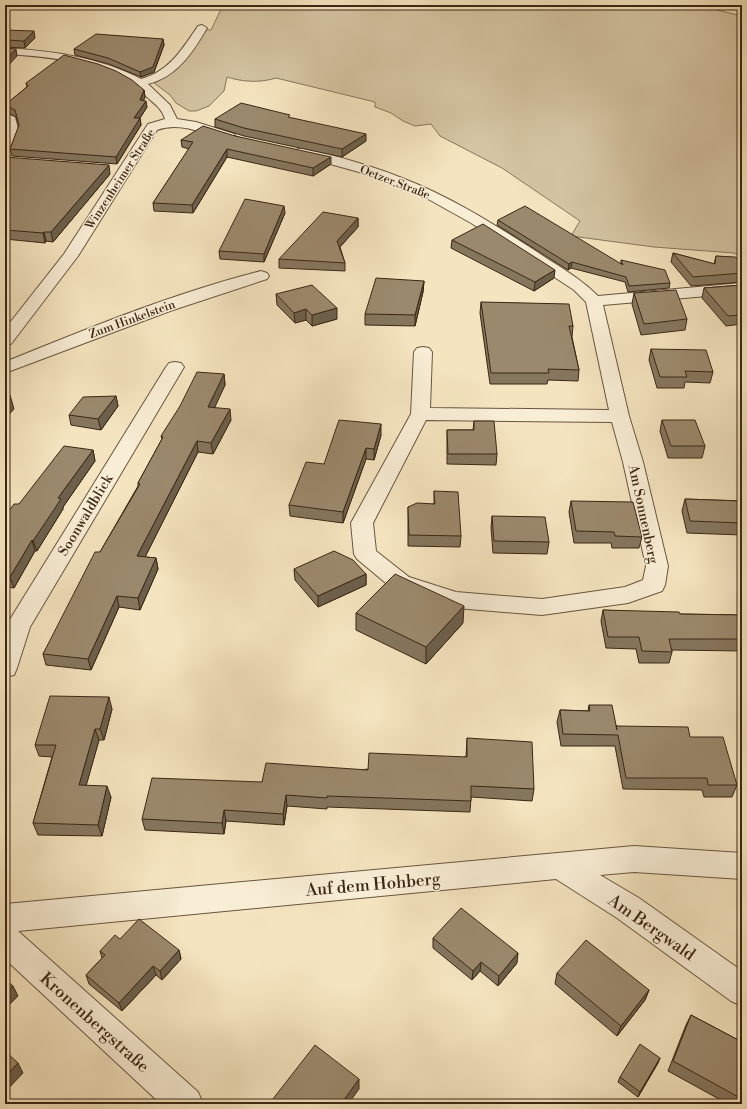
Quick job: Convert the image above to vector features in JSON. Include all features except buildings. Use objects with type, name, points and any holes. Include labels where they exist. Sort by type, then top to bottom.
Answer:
[{"type":"street","points":[[139,83],[152,81],[165,74],[189,50],[202,28]]},
{"type":"street","name":"Winzenheimer Straße","points":[[5,51],[51,55],[77,60],[120,74],[139,83],[169,111],[170,121],[152,127],[70,256],[8,332]]},
{"type":"street","points":[[5,117],[11,120],[13,133],[8,158]]},
{"type":"street","points":[[170,121],[186,123],[222,135],[244,140]]},
{"type":"street","name":"Oetzer Straße","points":[[292,150],[340,161],[381,174],[411,186],[460,210],[580,288],[594,301]]},
{"type":"street","points":[[110,169],[125,170]]},
{"type":"street","name":"Zum Hinkelstein","points":[[5,368],[106,328],[225,286],[262,276]]},
{"type":"street","points":[[594,301],[742,288]]},
{"type":"street","name":"Am Sonnenberg","points":[[423,352],[420,414],[362,523],[365,554],[401,583],[456,600],[542,606],[628,595],[654,585],[657,566],[633,462],[620,416],[594,301]]},
{"type":"street","name":"Soonwaldblick","points":[[5,668],[18,626],[175,367]]},
{"type":"street","points":[[420,414],[620,416]]},
{"type":"street","name":"Auf dem Hohberg","points":[[5,918],[634,859],[742,866]]},
{"type":"street","name":"Am Bergwald","points":[[560,866],[628,908],[742,990]]},
{"type":"street","name":"Kronenbergstraße","points":[[5,939],[186,1104]]},
{"type":"shaded area","points":[[223,5],[696,5],[742,16],[742,257],[734,253],[654,247],[571,236],[580,221],[502,168],[440,136],[431,124],[415,126],[403,121],[391,113],[375,107],[375,102],[276,78],[264,81],[252,81],[227,77],[224,91],[209,106],[196,111],[189,111],[176,103],[170,95],[154,83],[167,76],[202,30],[211,30]]}]
